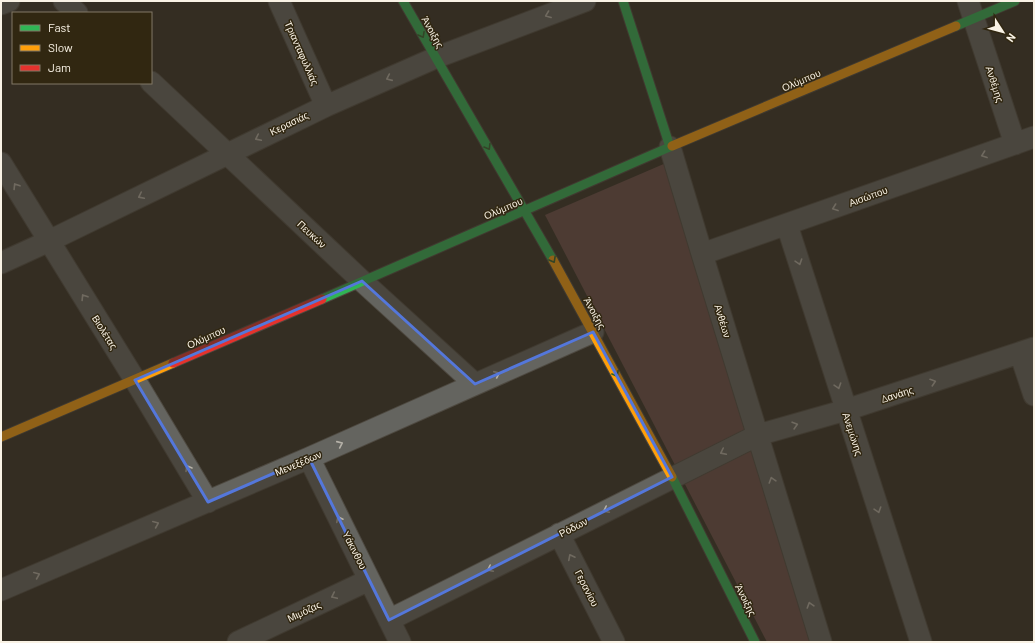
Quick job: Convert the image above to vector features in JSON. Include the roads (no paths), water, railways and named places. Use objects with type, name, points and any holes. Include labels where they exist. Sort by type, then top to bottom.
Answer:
[{"type":"street","points":[[1,4],[9,1]]},
{"type":"street","points":[[64,1],[76,12]]},
{"type":"street","name":"Τριανταφυλλιάς","points":[[279,1],[326,106]]},
{"type":"street","name":"Άνοιξης","points":[[403,1],[525,210],[593,332],[672,477],[755,642]]},
{"type":"street","name":"Κερασιάς","points":[[1,263],[326,106],[435,58],[585,1]]},
{"type":"street","name":"Ανθέων","points":[[623,1],[670,147],[821,642]]},
{"type":"street","name":"Ολύμπου","points":[[1,437],[670,147],[971,10],[1015,1]]},
{"type":"street","name":"Ανθέμης","points":[[971,10],[1024,141]]},
{"type":"street","name":"Πευκών","points":[[152,83],[362,281],[475,384]]},
{"type":"street","name":"Αισώπου","points":[[702,254],[1024,141]]},
{"type":"street","name":"Βιολέτας","points":[[1,163],[135,380],[208,502]]},
{"type":"street","name":"Ανεμώνης","points":[[787,225],[921,642]]},
{"type":"street","name":"Μενεξέδων","points":[[1,590],[309,458],[593,332]]},
{"type":"street","points":[[1027,350],[1034,395]]},
{"type":"street","name":"Δανάης","points":[[758,435],[846,410],[1027,350]]},
{"type":"street","name":"Ρόδων","points":[[389,620],[758,435]]},
{"type":"street","name":"Υάκινθου","points":[[309,458],[400,642]]},
{"type":"street","name":"Γερανίου","points":[[559,534],[614,642]]},
{"type":"street","name":"Μιμόζας","points":[[238,642],[369,580]]}]
